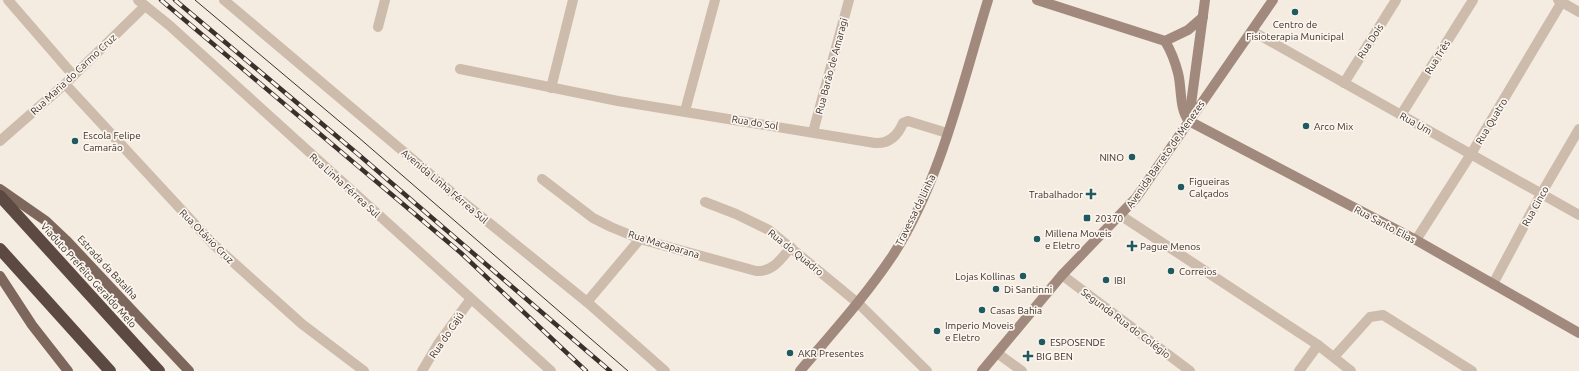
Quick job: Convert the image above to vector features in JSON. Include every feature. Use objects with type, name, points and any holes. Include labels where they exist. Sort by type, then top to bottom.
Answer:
[{"type":"highway","name":"Viaduto Prefeito Geraldo Melo","points":[[0,196],[159,371]]},
{"type":"highway","points":[[0,249],[110,371]]},
{"type":"main road","name":"Travessa da Linha","points":[[800,371],[859,304],[893,254],[927,190],[947,132],[988,0]]},
{"type":"main road","points":[[1037,0],[1165,41],[1173,54],[1178,74],[1182,104],[1189,121]]},
{"type":"main road","points":[[1189,121],[1205,0]]},
{"type":"main road","name":"Avenida Barreto de Menezes","points":[[982,371],[1062,275],[1136,198],[1273,0]]},
{"type":"main road","points":[[1165,41],[1188,30],[1203,17]]},
{"type":"main road","name":"Rua Santo Elias","points":[[1189,121],[1416,240],[1579,333]]},
{"type":"main road","name":"Estrada da Batalha","points":[[0,189],[40,216],[66,240],[188,371]]},
{"type":"main road","points":[[0,276],[32,324],[68,371]]},
{"type":"street","points":[[8,0],[73,75]]},
{"type":"street","name":"Avenida Linha Férrea Sul","points":[[224,0],[462,201],[587,302],[665,371]]},
{"type":"street","points":[[378,27],[386,0]]},
{"type":"street","points":[[552,88],[573,0]]},
{"type":"street","points":[[685,111],[715,0]]},
{"type":"street","name":"Rua Barão de Amaragi","points":[[813,132],[849,0]]},
{"type":"street","name":"Rua Dois","points":[[1344,83],[1396,0]]},
{"type":"street","name":"Rua Três","points":[[1401,115],[1473,0]]},
{"type":"street","points":[[1561,1],[1579,12]]},
{"type":"street","name":"Rua Quatro","points":[[1416,240],[1471,154],[1561,1]]},
{"type":"street","name":"Rua Maria do Carmo Cruz","points":[[0,141],[65,84],[142,3]]},
{"type":"street","name":"Rua Linha Férrea Sul","points":[[142,3],[470,300],[551,371]]},
{"type":"street","name":"Rua Um","points":[[1252,32],[1579,215]]},
{"type":"street","name":"Rua do Sol","points":[[460,69],[552,88],[879,143],[894,138],[898,135],[903,123],[912,121],[947,132]]},
{"type":"street","name":"Rua Otávio Cruz","points":[[65,84],[214,245],[302,324],[364,371]]},
{"type":"street","name":"Rua Cinco","points":[[1493,284],[1541,194],[1579,129]]},
{"type":"street","name":"Rua Macaparana","points":[[542,179],[593,218],[640,239],[763,271],[774,266],[792,247]]},
{"type":"street","name":"Rua do Quadro","points":[[705,202],[764,226],[792,247],[859,304]]},
{"type":"street","points":[[1120,215],[1318,345],[1351,371]]},
{"type":"street","points":[[587,302],[640,239]]},
{"type":"street","name":"Segunda Rua do Colégio","points":[[1062,275],[1190,371]]},
{"type":"street","name":"Rua do Cajú","points":[[422,371],[443,337],[470,300]]},
{"type":"street","points":[[859,304],[927,371]]},
{"type":"street","points":[[1334,357],[1370,317],[1383,315],[1472,371]]},
{"type":"street","points":[[1299,371],[1318,345]]},
{"type":"street","points":[[996,353],[1022,371]]},
{"type":"tram line","points":[[195,0],[358,137],[628,371]]},
{"type":"railway","points":[[161,0],[461,253],[586,371]]},
{"type":"railway","points":[[175,0],[359,155],[610,371]]},
{"type":"place","name":"Centro de Fisioterapia Municipal","points":[[1295,12]]},
{"type":"place","name":"Arco Mix","points":[[1306,126]]},
{"type":"place","name":"Escola Felipe Camarão","points":[[75,141]]},
{"type":"place","name":"NINO","points":[[1132,157]]},
{"type":"place","name":"Figueiras Calçados","points":[[1181,187]]},
{"type":"place","name":"Trabalhador","points":[[1091,194]]},
{"type":"place","name":"20370","points":[[1087,218]]},
{"type":"place","name":"Millena Moveis e Eletro","points":[[1037,239]]},
{"type":"place","name":"Pague Menos","points":[[1132,246]]},
{"type":"place","name":"Correios","points":[[1171,271]]},
{"type":"place","name":"Lojas Kollinas","points":[[1023,276]]},
{"type":"place","name":"IBI","points":[[1106,280]]},
{"type":"place","name":"Di Santinni","points":[[996,289]]},
{"type":"place","name":"Casas Bahia","points":[[982,310]]},
{"type":"place","name":"Imperio Moveis e Eletro","points":[[937,331]]},
{"type":"place","name":"ESPOSENDE","points":[[1042,342]]},
{"type":"place","name":"AKR Presentes","points":[[790,353]]},
{"type":"place","name":"BIG BEN","points":[[1028,356]]}]
